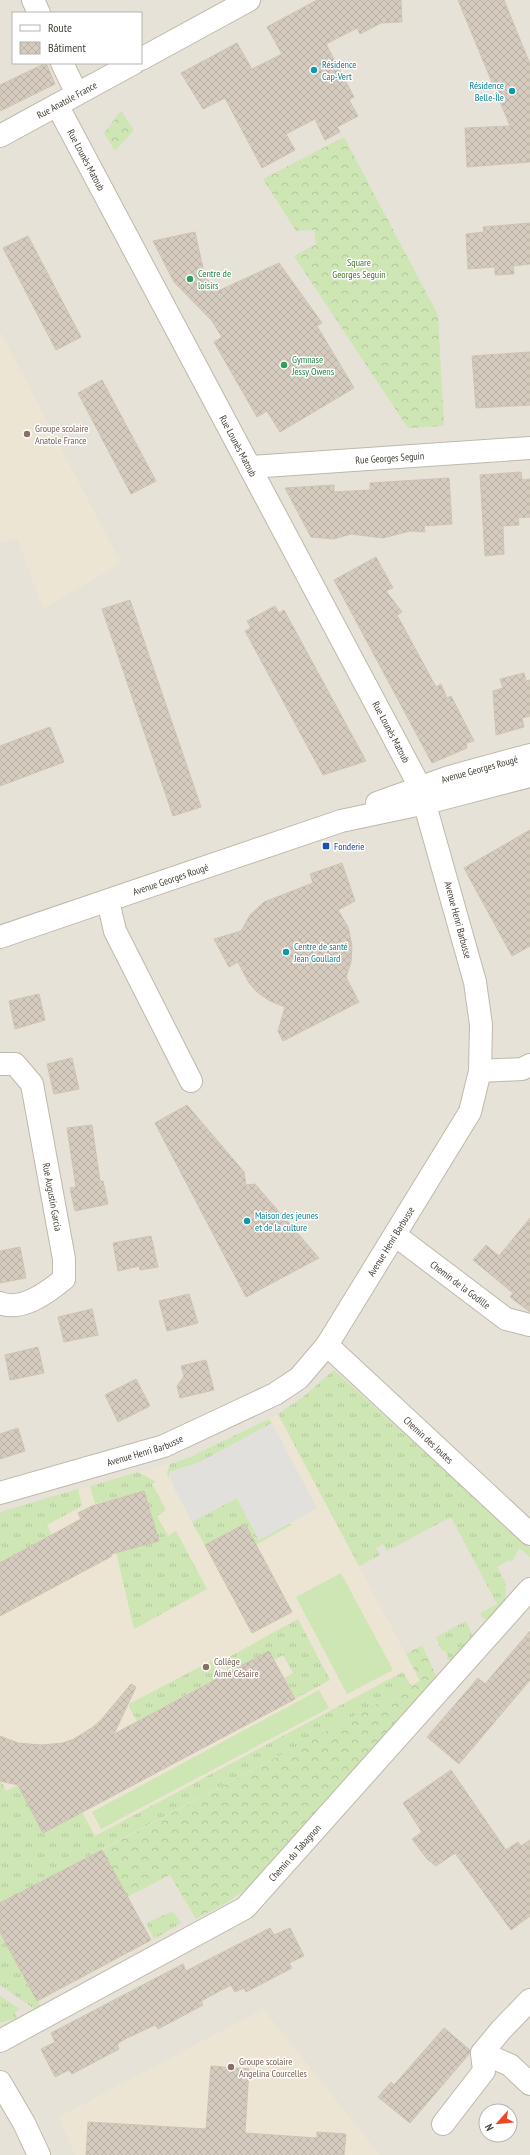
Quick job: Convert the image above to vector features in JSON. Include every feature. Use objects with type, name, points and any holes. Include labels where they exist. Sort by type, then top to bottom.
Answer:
[{"type":"street","points":[[33,0],[39,12]]},
{"type":"street","points":[[142,58],[249,0]]},
{"type":"street","points":[[62,64],[77,94]]},
{"type":"street","name":"Rue Anatole France","points":[[0,136],[132,64]]},
{"type":"street","name":"Rue Lounès Matoub","points":[[57,105],[423,795]]},
{"type":"street","name":"Rue Georges Seguin","points":[[250,467],[530,448]]},
{"type":"street","name":"Avenue Georges Rougé","points":[[0,937],[341,821],[423,795],[530,755]]},
{"type":"street","name":"Avenue Georges Rougé","points":[[423,795],[530,776]]},
{"type":"street","name":"Avenue Henri Barbusse","points":[[0,1493],[164,1446],[275,1394],[299,1378],[327,1345],[470,1112],[480,1071],[482,1025],[475,982],[423,795]]},
{"type":"street","points":[[108,901],[116,931],[191,1081]]},
{"type":"street","name":"Rue Augustin Garcia","points":[[0,1064],[15,1064],[32,1084],[64,1260],[64,1279],[46,1294],[23,1303],[0,1303]]},
{"type":"street","points":[[480,1071],[522,1069],[530,1065]]},
{"type":"street","name":"Chemin de la Godille","points":[[395,1235],[506,1319],[530,1325]]},
{"type":"street","name":"Chemin des Joutes","points":[[327,1345],[530,1534]]},
{"type":"street","name":"Chemin du Tabagnon","points":[[0,2041],[245,1908],[530,1588]]},
{"type":"street","points":[[443,2124],[484,2071],[482,2053],[501,2030],[530,2000]]},
{"type":"street","points":[[482,2053],[510,2065],[530,2084]]},
{"type":"street","points":[[0,2082],[24,2123],[39,2155]]},
{"type":"shaded area","points":[[0,0],[530,0],[530,2155],[0,2155]]},
{"type":"shaded area","name":"Groupe scolaire Anatole France","points":[[0,331],[121,563],[43,609],[17,538],[0,543]]},
{"type":"shaded area","name":"Collège Aimé Césaire","points":[[278,1414],[420,1681],[0,1903],[0,1512],[188,1458]]},
{"type":"shaded area","points":[[272,1423],[317,1508],[259,1540],[237,1498],[192,1522],[174,1488],[169,1472],[198,1463]]},
{"type":"shaded area","name":"Groupe scolaire Angelina Courcelles","points":[[263,2009],[380,2155],[75,2155],[59,2117]]},
{"type":"green space","points":[[121,111],[134,130],[115,151],[104,133]]},
{"type":"green space","name":"Square Georges Seguin","points":[[344,137],[438,315],[444,426],[408,428],[294,256],[316,244],[314,230],[296,231],[263,179]]},
{"type":"green space","points":[[334,1370],[530,1548],[530,1557],[519,1548],[512,1562],[509,1560],[497,1567],[506,1583],[505,1603],[489,1620],[483,1618],[480,1613],[497,1604],[451,1517],[387,1551],[383,1544],[376,1548],[380,1555],[359,1566],[278,1414],[303,1397]]},
{"type":"green space","points":[[269,1419],[272,1423],[198,1463],[169,1472],[169,1479],[167,1473],[170,1464],[188,1458]]},
{"type":"green space","points":[[138,1472],[156,1482],[152,1484],[166,1510],[157,1516],[168,1536],[176,1531],[207,1589],[134,1629],[116,1552],[158,1540],[144,1491],[95,1504],[90,1486]]},
{"type":"green space","points":[[78,1489],[82,1506],[47,1525],[52,1535],[0,1563],[0,1512]]},
{"type":"green space","points":[[237,1498],[259,1540],[289,1523],[291,1525],[256,1545],[245,1524],[205,1545],[192,1522]]},
{"type":"green space","points":[[341,1573],[393,1670],[347,1694],[296,1597]]},
{"type":"green space","points":[[298,1619],[330,1680],[295,1699],[284,1678],[293,1673],[283,1655],[274,1660],[269,1651],[228,1673],[226,1666],[229,1657]]},
{"type":"green space","points":[[466,1621],[473,1636],[456,1663],[446,1659],[448,1657],[445,1651],[442,1651],[436,1637]]},
{"type":"green space","points":[[422,1645],[437,1678],[310,1818],[266,1875],[226,1903],[196,1919],[170,1875],[127,1897],[102,1850],[420,1681],[406,1654]]},
{"type":"green space","points":[[211,1661],[219,1677],[137,1721],[129,1707],[129,1704]]},
{"type":"green space","points":[[403,1672],[411,1686],[0,1903],[0,1779],[6,1791],[18,1785],[43,1833],[82,1812],[95,1836]]},
{"type":"green space","points":[[319,1690],[329,1708],[101,1829],[92,1812]]},
{"type":"green space","points":[[171,1912],[175,1914],[181,1923],[154,1939],[146,1923]]},
{"type":"green space","points":[[0,1932],[41,2007],[36,2010],[0,1985]]},
{"type":"green space","points":[[0,1996],[20,2009],[15,2012],[17,2018],[0,2023]]},
{"type":"building","points":[[317,0],[401,0],[402,22],[381,23],[360,34],[357,28],[326,44],[354,97],[349,100],[358,116],[337,127],[340,132],[325,140],[315,119],[286,134],[295,150],[262,168],[225,98],[203,109],[181,73],[237,43],[252,69],[282,54],[267,27]]},
{"type":"building","name":"Résidence Belle-Île","points":[[458,0],[504,0],[530,64],[530,162],[467,167],[465,128],[510,126]]},
{"type":"building","points":[[44,64],[46,64],[55,84],[0,111],[0,85]]},
{"type":"building","points":[[530,223],[530,264],[513,266],[514,274],[495,275],[495,267],[468,269],[466,234],[484,232],[483,227]]},
{"type":"building","name":"Gymnase Jessy Owens","points":[[195,232],[205,277],[218,291],[279,263],[322,323],[317,326],[354,388],[280,432],[267,411],[257,417],[214,342],[222,337],[212,321],[174,282],[153,241]]},
{"type":"building","points":[[28,236],[81,337],[56,350],[3,248]]},
{"type":"building","points":[[530,352],[530,405],[476,408],[472,356]]},
{"type":"building","points":[[102,380],[156,481],[131,494],[78,393]]},
{"type":"building","points":[[521,472],[522,480],[530,479],[530,517],[518,518],[519,525],[503,526],[504,554],[485,556],[480,475]]},
{"type":"building","points":[[449,478],[452,524],[424,526],[425,532],[410,531],[383,538],[351,534],[334,539],[311,537],[285,488],[334,485],[334,492],[370,490],[370,483]]},
{"type":"building","points":[[376,557],[393,588],[386,591],[402,612],[397,615],[436,687],[441,684],[447,698],[451,696],[474,741],[466,743],[467,748],[432,763],[334,580]]},
{"type":"building","points":[[130,600],[201,807],[173,816],[102,609]]},
{"type":"building","points":[[275,606],[279,613],[284,610],[366,761],[323,775],[245,631],[251,628],[247,621]]},
{"type":"building","points":[[524,673],[526,681],[530,680],[530,716],[522,718],[524,727],[496,735],[493,691],[503,688],[500,679]]},
{"type":"building","points":[[50,727],[64,762],[0,786],[0,746]]},
{"type":"building","points":[[530,830],[530,946],[512,956],[464,868]]},
{"type":"building","name":"Centre de santé Jean Goullard","points":[[342,863],[355,901],[338,910],[348,927],[352,946],[351,962],[346,977],[359,1002],[283,1041],[278,1031],[285,1007],[270,1001],[257,992],[249,983],[238,962],[229,967],[214,939],[241,931],[250,915],[264,902],[313,883],[310,874]]},
{"type":"building","points":[[39,994],[45,1020],[15,1029],[9,1001]]},
{"type":"building","points":[[72,1058],[79,1089],[54,1094],[47,1064]]},
{"type":"building","name":"Maison des jeunes et de la culture","points":[[187,1105],[244,1172],[246,1185],[255,1184],[319,1258],[246,1297],[155,1123]]},
{"type":"building","points":[[92,1125],[100,1181],[103,1181],[108,1204],[75,1211],[70,1188],[76,1187],[67,1128]]},
{"type":"building","points":[[530,1218],[530,1312],[510,1297],[513,1293],[473,1260],[486,1245],[499,1256]]},
{"type":"building","points":[[151,1236],[158,1267],[140,1270],[139,1266],[118,1271],[113,1243]]},
{"type":"building","points":[[20,1247],[26,1278],[0,1283],[0,1251]]},
{"type":"building","points":[[189,1294],[198,1323],[167,1331],[159,1301]]},
{"type":"building","points":[[92,1309],[98,1335],[64,1342],[58,1317]]},
{"type":"building","points":[[38,1347],[44,1373],[10,1380],[5,1355]]},
{"type":"building","points":[[206,1360],[214,1390],[180,1398],[177,1386],[184,1376],[181,1366]]},
{"type":"building","points":[[136,1379],[150,1406],[118,1422],[105,1395]]},
{"type":"building","points":[[18,1428],[25,1451],[0,1459],[0,1434]]},
{"type":"building","points":[[144,1491],[159,1541],[111,1554],[112,1556],[0,1616],[0,1563],[81,1519],[78,1513],[92,1506]]},
{"type":"building","points":[[245,1524],[292,1612],[252,1633],[205,1545]]},
{"type":"building","points":[[530,1631],[530,1680],[459,1764],[427,1737],[478,1678],[485,1684]]},
{"type":"building","points":[[269,1651],[295,1699],[43,1833],[18,1785],[0,1781],[0,1736],[18,1743],[41,1745],[63,1743],[74,1739],[101,1720],[131,1684],[136,1687],[114,1734]]},
{"type":"building","points":[[451,1770],[506,1850],[518,1842],[521,1846],[530,1840],[530,1916],[511,1930],[455,1853],[436,1866],[427,1859],[412,1839],[422,1832],[403,1803]]},
{"type":"building","points":[[102,1850],[151,1940],[37,2001],[0,1932],[0,1903]]},
{"type":"building","points":[[270,1928],[274,1935],[290,1928],[304,1956],[289,1963],[292,1968],[246,1992],[244,1988],[235,1992],[231,1985],[201,2001],[203,2005],[158,2029],[155,2025],[125,2039],[117,2044],[119,2049],[72,2074],[69,2070],[55,2077],[41,2049],[55,2042],[51,2033],[183,1964],[186,1971]]},
{"type":"building","points":[[444,2028],[470,2050],[470,2053],[410,2123],[378,2097],[391,2082],[394,2085]]},
{"type":"building","points":[[211,2066],[249,2069],[245,2133],[317,2138],[317,2132],[346,2134],[344,2155],[86,2155],[88,2122],[206,2129]]},
{"type":"place","name":"Résidence Cap-Vert","points":[[314,70]]},
{"type":"place","name":"Résidence Belle-Île","points":[[512,91]]},
{"type":"place","name":"Centre de loisirs","points":[[190,279]]},
{"type":"place","name":"Gymnase Jessy Owens","points":[[284,365]]},
{"type":"place","name":"Groupe scolaire Anatole France","points":[[27,434]]},
{"type":"place","name":"Fonderie","points":[[326,846]]},
{"type":"place","name":"Centre de santé Jean Goullard","points":[[286,952]]},
{"type":"place","name":"Maison des jeunes et de la culture","points":[[247,1221]]},
{"type":"place","name":"Collège Aimé Césaire","points":[[206,1667]]},
{"type":"place","name":"Groupe scolaire Angelina Courcelles","points":[[231,2067]]}]
